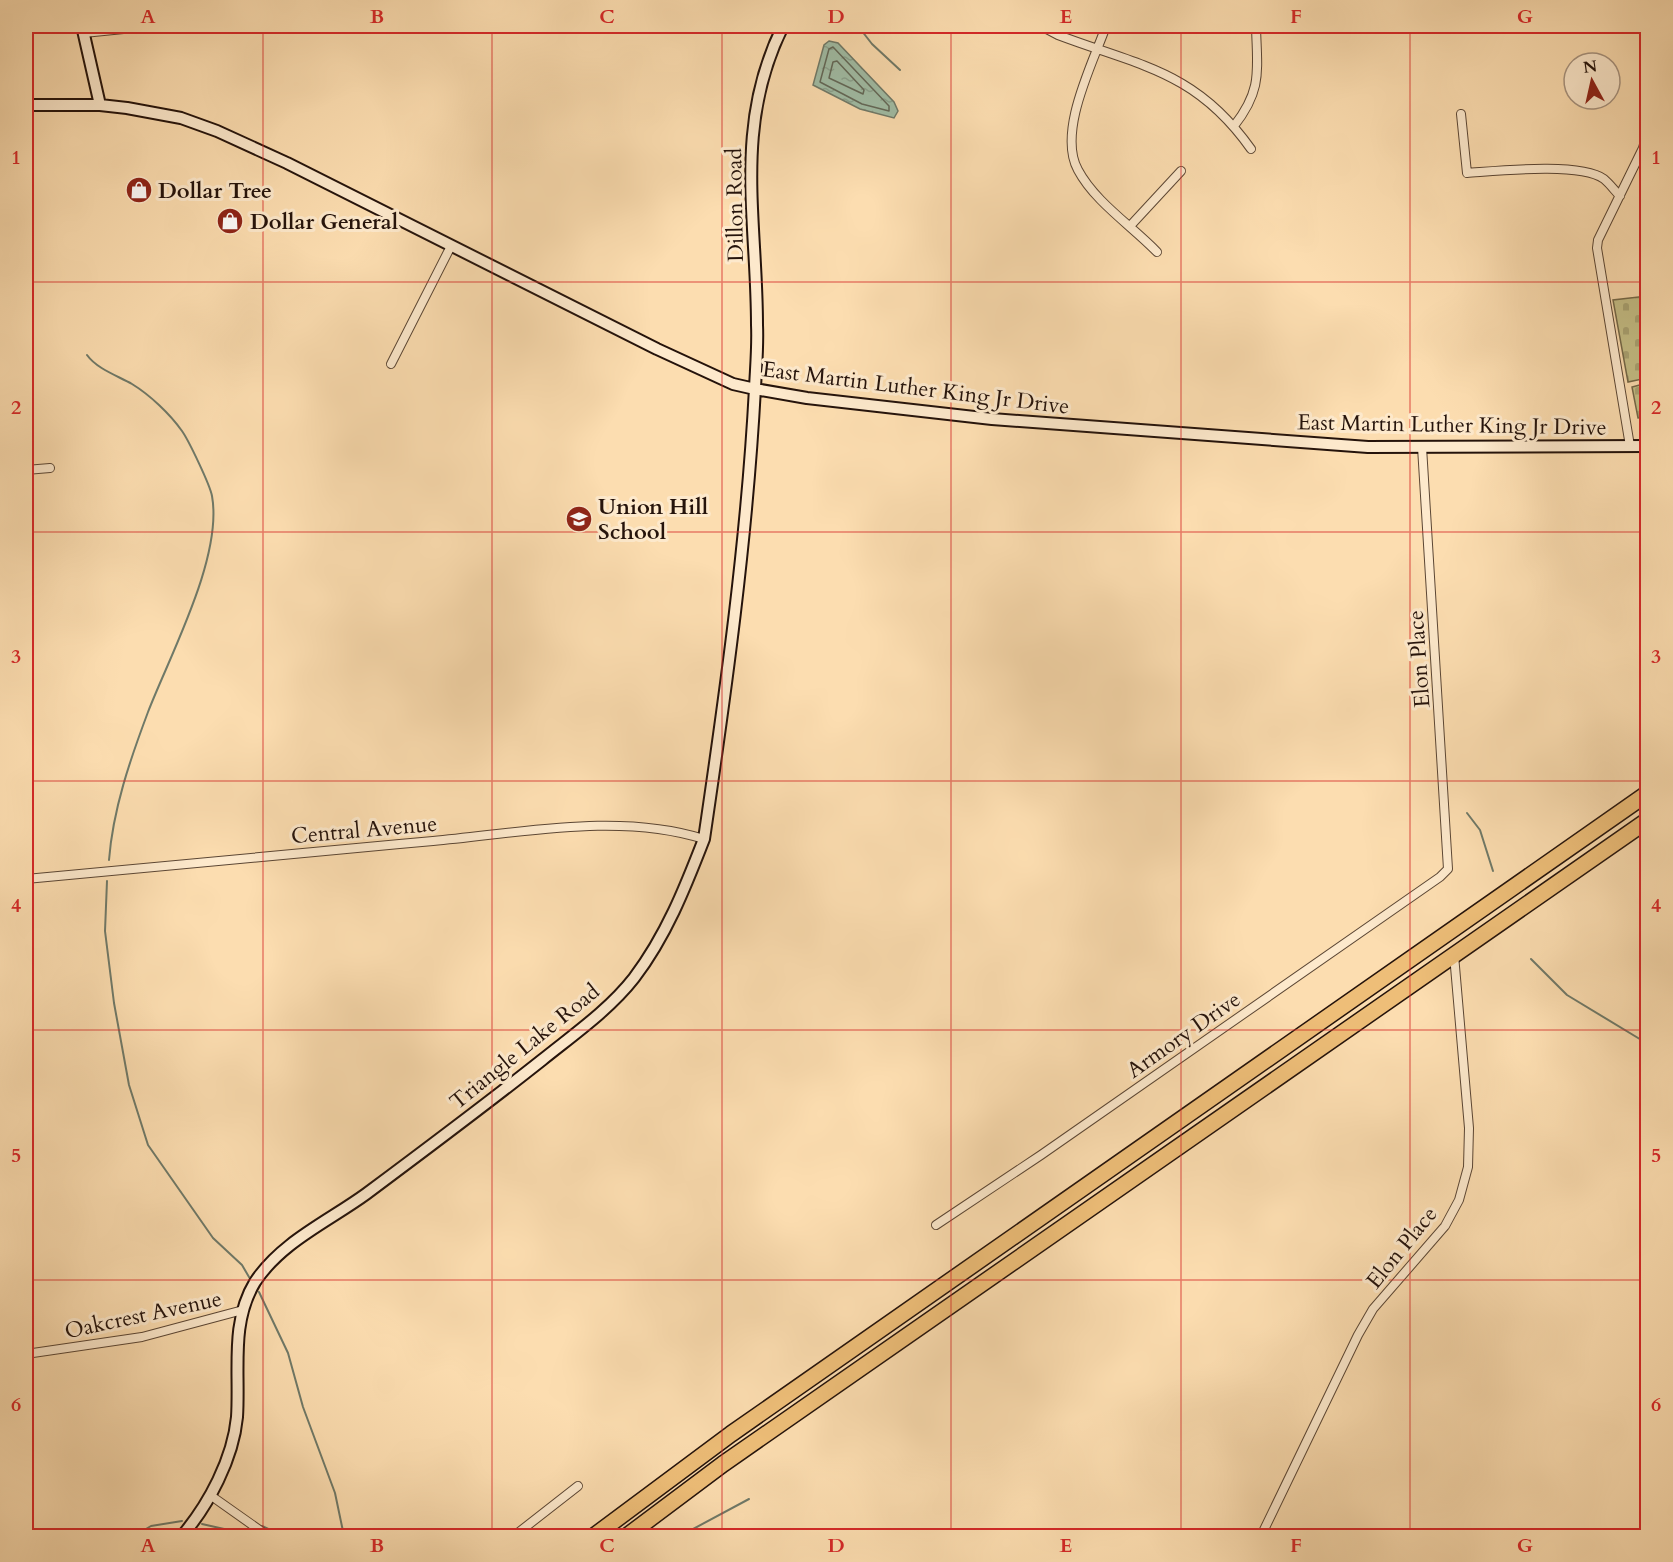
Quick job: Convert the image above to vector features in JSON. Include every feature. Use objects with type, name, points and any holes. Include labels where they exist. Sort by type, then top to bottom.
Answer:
[{"type":"highway","points":[[1606,822],[1647,785]]},
{"type":"highway","points":[[594,1536],[741,1427],[1531,877],[1647,793]]},
{"type":"highway","points":[[627,1536],[723,1464],[1647,820]]},
{"type":"highway","points":[[1549,890],[1647,833]]},
{"type":"street","points":[[100,105],[83,29],[153,26]]},
{"type":"street","name":"Dillon Road","points":[[755,389],[758,326],[750,164],[761,88],[783,26]]},
{"type":"street","points":[[1041,26],[1097,50],[1172,76],[1203,96],[1234,126],[1251,149]]},
{"type":"street","points":[[1106,26],[1074,121],[1072,157],[1084,180],[1157,252]]},
{"type":"street","points":[[1234,126],[1252,100],[1256,88],[1256,26]]},
{"type":"street","name":"East Martin Luther King Jr Drive","points":[[26,105],[100,105],[181,118],[241,141],[668,354],[733,384],[755,389],[807,398],[992,419],[1368,447],[1647,446]]},
{"type":"street","points":[[1461,114],[1467,173],[1536,169],[1586,172],[1604,179],[1620,196]]},
{"type":"street","points":[[1630,446],[1597,248],[1598,240],[1643,148],[1647,131]]},
{"type":"street","points":[[1131,225],[1181,171]]},
{"type":"street","points":[[391,364],[451,246]]},
{"type":"street","name":"Triangle Lake Road","points":[[182,1536],[210,1495],[232,1444],[237,1419],[237,1353],[243,1310],[255,1282],[297,1240],[363,1196],[590,1022],[633,979],[660,939],[679,902],[704,839],[726,692],[755,389]]},
{"type":"street","name":"Elon Place","points":[[1422,447],[1448,869]]},
{"type":"street","points":[[26,470],[50,468]]},
{"type":"street","name":"Central Avenue","points":[[26,879],[552,829],[676,830],[704,839]]},
{"type":"street","name":"Armory Drive","points":[[936,1225],[1330,954],[1440,877],[1448,869]]},
{"type":"street","name":"Elon Place","points":[[1261,1536],[1358,1335],[1374,1309],[1445,1226],[1459,1200],[1468,1167],[1469,1128],[1455,955]]},
{"type":"street","name":"Oakcrest Avenue","points":[[26,1354],[142,1337],[243,1310]]},
{"type":"street","points":[[514,1536],[578,1486]]},
{"type":"street","points":[[210,1495],[268,1536]]},
{"type":"green space","points":[[1647,296],[1647,378],[1628,382],[1613,300]]},
{"type":"green space","points":[[1647,383],[1647,417],[1638,418],[1632,387]]},
{"type":"water","points":[[829,41],[838,43],[894,102],[898,111],[894,118],[860,109],[813,85],[824,45]]},
{"type":"waterway","points":[[858,26],[872,44],[900,70]]},
{"type":"waterway","points":[[87,355],[102,368],[146,394],[177,425],[194,453],[212,496],[213,520],[210,547],[202,576],[129,766],[118,803],[109,860]]},
{"type":"waterway","points":[[1467,813],[1480,830],[1493,871]]},
{"type":"waterway","points":[[107,881],[105,931],[114,1003],[129,1085],[148,1145],[213,1238],[242,1265],[249,1277]]},
{"type":"waterway","points":[[1531,959],[1567,995],[1648,1044]]},
{"type":"waterway","points":[[259,1292],[288,1353],[303,1407],[335,1493],[344,1536]]},
{"type":"waterway","points":[[680,1536],[749,1499]]},
{"type":"waterway","points":[[134,1536],[151,1526],[182,1521]]},
{"type":"waterway","points":[[202,1524],[242,1533]]},
{"type":"waterway","points":[[262,1526],[283,1536]]},
{"type":"place","name":"Dollar Tree","points":[[139,190]]},
{"type":"place","name":"Dollar General","points":[[230,221]]},
{"type":"place","name":"Union Hill School","points":[[579,519]]}]
